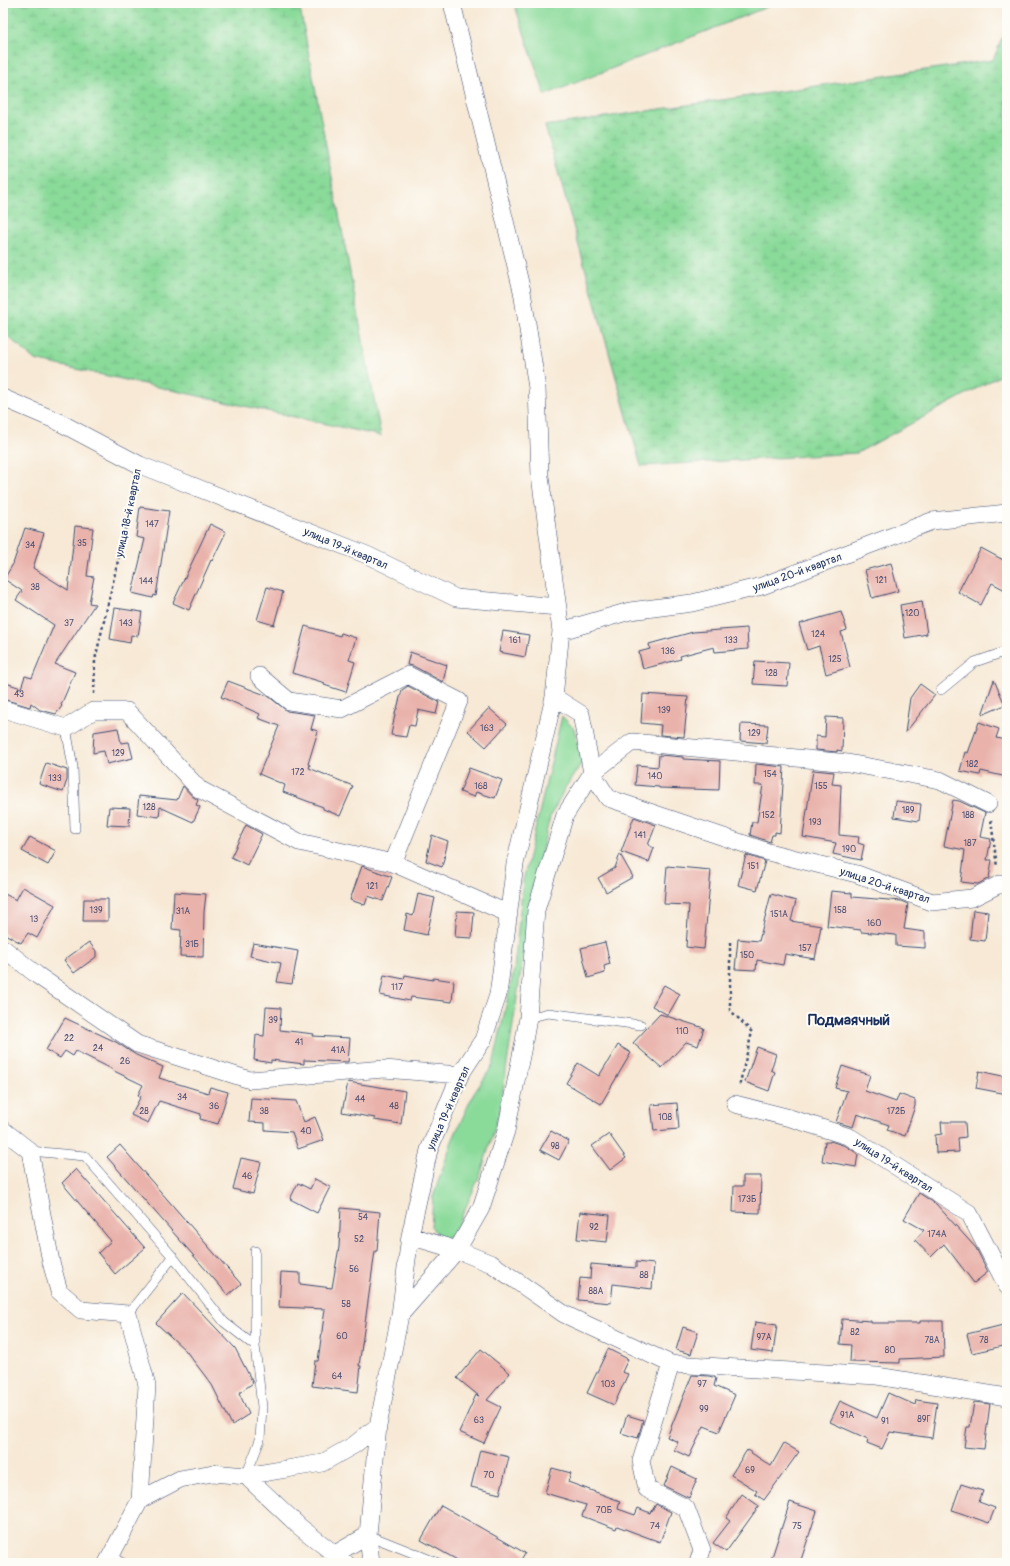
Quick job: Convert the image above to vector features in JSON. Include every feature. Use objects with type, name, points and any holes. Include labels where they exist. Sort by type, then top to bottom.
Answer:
[{"type":"street","name":"улица 19-й квартал","points":[[371,1563],[368,1535],[378,1426],[400,1315],[410,1236],[429,1150],[460,1075],[483,1040],[498,995],[515,864],[554,697],[561,631],[540,476],[537,388],[522,291],[452,3]]},
{"type":"street","name":"улица 18-й квартал","points":[[3,398],[57,421],[140,465]]},
{"type":"street","name":"улица 19-й квартал","points":[[140,465],[367,555],[456,598],[558,607]]},
{"type":"street","name":"улица 20-й квартал","points":[[561,631],[630,611],[692,603],[762,586],[932,521],[1007,513]]},
{"type":"street","points":[[260,676],[289,701],[342,709],[408,675],[459,701],[393,863]]},
{"type":"street","name":"улица 20-й квартал","points":[[554,697],[581,714],[592,773],[608,798],[768,852],[857,874],[932,902],[972,898],[1003,885]]},
{"type":"street","points":[[3,710],[66,728],[93,711],[127,711],[199,789],[298,842],[393,863],[509,914]]},
{"type":"street","points":[[400,1315],[458,1250],[481,1208],[506,1131],[524,1041],[528,1018],[536,910],[565,815],[592,773],[632,742],[848,763],[940,780],[988,804]]},
{"type":"street","points":[[3,948],[38,975],[137,1044],[250,1080],[384,1069],[460,1075]]},
{"type":"street","name":"улица 19-й квартал","points":[[735,1104],[790,1118],[850,1137],[969,1213],[1007,1286]]},
{"type":"street","points":[[3,1130],[30,1152],[51,1262],[59,1291],[81,1310],[128,1314],[147,1385],[140,1500],[113,1561]]},
{"type":"street","points":[[410,1236],[458,1250],[492,1264],[564,1314],[671,1364],[877,1376],[1007,1397]]},
{"type":"street","points":[[671,1364],[640,1461],[647,1489],[686,1508],[702,1550],[698,1563]]},
{"type":"street","points":[[140,1500],[180,1479],[213,1472],[246,1476],[322,1463],[354,1445],[378,1426]]},
{"type":"street","points":[[246,1476],[300,1527],[341,1559],[368,1535]]},
{"type":"lane","points":[[941,690],[975,662],[1007,651]]},
{"type":"lane","points":[[66,728],[73,768],[75,829]]},
{"type":"lane","points":[[528,1018],[548,1013],[641,1025]]},
{"type":"lane","points":[[30,1152],[85,1156],[173,1257],[224,1322],[255,1346]]},
{"type":"lane","points":[[246,1476],[260,1440],[262,1407],[255,1346],[255,1251]]},
{"type":"lane","points":[[128,1314],[173,1257]]},
{"type":"lane","points":[[368,1535],[438,1563]]},
{"type":"path","name":"улица 18-й квартал","points":[[93,711],[95,660],[140,465]]},
{"type":"path","points":[[988,804],[1003,885]]},
{"type":"path","points":[[730,942],[730,1010],[752,1032],[735,1104]]},
{"type":"green space","points":[[3,3],[299,3],[381,436],[35,360],[3,332]]},
{"type":"green space","points":[[514,3],[777,3],[545,95]]},
{"type":"green space","points":[[1007,26],[1007,372],[857,453],[641,466],[545,126],[993,60]]},
{"type":"green space","points":[[562,716],[574,729],[583,761],[565,788],[550,817],[534,884],[500,1111],[481,1173],[453,1236],[442,1239],[431,1227],[433,1197],[452,1141],[473,1095],[493,1065],[514,969],[523,881]]},
{"type":"building","points":[[140,507],[169,511],[156,596],[154,595],[153,598],[132,593],[145,539],[136,537]]},
{"type":"building","points":[[210,524],[226,532],[212,561],[211,560],[189,610],[173,603]]},
{"type":"building","points":[[75,526],[93,528],[87,576],[94,577],[89,603],[95,604],[55,664],[75,672],[61,705],[62,706],[56,714],[40,710],[31,703],[30,707],[3,699],[3,682],[21,688],[25,676],[32,678],[54,625],[16,600],[22,591],[4,579],[13,564],[25,528],[44,533],[33,568],[68,590]]},
{"type":"building","points":[[981,548],[1007,562],[1007,591],[992,583],[981,605],[958,592]]},
{"type":"building","points":[[891,563],[898,591],[872,598],[865,570]]},
{"type":"building","points":[[267,587],[283,592],[274,625],[257,620]]},
{"type":"building","points":[[922,601],[927,634],[905,638],[900,605]]},
{"type":"building","points":[[115,608],[142,612],[138,636],[131,635],[130,643],[110,639]]},
{"type":"building","points":[[841,612],[847,630],[841,632],[850,667],[826,674],[819,646],[807,650],[799,624]]},
{"type":"building","points":[[305,626],[340,636],[341,633],[356,638],[349,660],[355,662],[346,692],[324,685],[325,683],[292,673]]},
{"type":"building","points":[[747,628],[748,649],[715,652],[714,647],[680,656],[681,659],[643,669],[639,652],[650,649],[649,644],[693,632]]},
{"type":"building","points":[[503,631],[529,635],[525,657],[499,652]]},
{"type":"building","points":[[410,652],[447,665],[443,682],[413,666],[407,665]]},
{"type":"building","points":[[755,661],[789,663],[787,686],[753,684]]},
{"type":"building","points":[[994,680],[1005,705],[982,715]]},
{"type":"building","points":[[228,681],[268,696],[287,711],[315,715],[311,729],[318,731],[308,764],[310,765],[309,768],[353,786],[340,816],[323,809],[323,807],[283,792],[285,785],[259,774],[279,726],[258,718],[260,714],[221,697]]},
{"type":"building","points":[[920,684],[935,695],[905,733],[910,698]]},
{"type":"building","points":[[408,686],[439,702],[436,714],[418,710],[415,726],[409,725],[406,737],[391,735],[396,709],[402,690]]},
{"type":"building","points":[[643,694],[688,697],[684,737],[660,735],[661,725],[641,723]]},
{"type":"building","points":[[489,708],[507,724],[486,747],[468,731]]},
{"type":"building","points":[[826,717],[843,718],[842,751],[816,750],[816,736],[825,737]]},
{"type":"building","points":[[979,722],[999,729],[996,738],[1007,740],[1007,777],[981,771],[980,775],[960,771],[965,752],[968,753]]},
{"type":"building","points":[[741,724],[768,725],[766,743],[740,741]]},
{"type":"building","points":[[118,728],[121,743],[129,742],[133,758],[107,764],[104,751],[93,753],[94,732]]},
{"type":"building","points":[[659,755],[683,757],[683,759],[720,761],[719,790],[659,788],[635,785],[637,765],[658,767]]},
{"type":"building","points":[[46,763],[67,770],[67,780],[63,792],[39,784]]},
{"type":"building","points":[[756,764],[784,767],[780,833],[775,832],[775,835],[772,835],[770,842],[750,835],[752,822],[757,822],[763,785],[755,785]]},
{"type":"building","points":[[469,768],[502,780],[495,798],[476,792],[474,797],[460,792]]},
{"type":"building","points":[[813,770],[834,772],[832,784],[841,785],[839,835],[859,837],[858,843],[864,845],[861,860],[833,854],[836,843],[803,837]]},
{"type":"building","points":[[183,786],[198,800],[196,805],[200,807],[193,822],[160,807],[159,817],[137,814],[139,796],[177,800]]},
{"type":"building","points":[[953,800],[959,801],[985,813],[980,837],[991,839],[987,860],[992,860],[989,878],[978,884],[961,882],[965,850],[944,846]]},
{"type":"building","points":[[896,801],[921,804],[919,821],[894,817]]},
{"type":"building","points":[[109,807],[130,808],[129,826],[107,825]]},
{"type":"building","points":[[634,817],[656,825],[648,845],[654,848],[649,862],[621,852]]},
{"type":"building","points":[[246,825],[262,834],[247,865],[231,857]]},
{"type":"building","points":[[432,835],[448,841],[442,867],[426,861]]},
{"type":"building","points":[[30,837],[56,851],[48,865],[22,851]]},
{"type":"building","points":[[620,854],[633,877],[606,892],[598,878],[615,868]]},
{"type":"building","points":[[746,855],[765,861],[757,890],[738,885]]},
{"type":"building","points":[[362,866],[392,877],[383,901],[368,896],[365,905],[350,900]]},
{"type":"building","points":[[667,866],[711,870],[704,949],[686,947],[689,905],[664,904]]},
{"type":"building","points":[[23,887],[55,905],[37,938],[28,933],[21,943],[3,933],[3,893],[16,900]]},
{"type":"building","points":[[831,891],[852,893],[852,897],[901,901],[908,904],[904,929],[925,932],[925,948],[896,946],[896,935],[861,932],[861,930],[827,926]]},
{"type":"building","points":[[174,892],[206,894],[203,957],[180,956],[181,930],[172,929]]},
{"type":"building","points":[[418,894],[435,898],[427,935],[404,930],[407,914],[413,916]]},
{"type":"building","points":[[771,894],[796,901],[791,921],[821,926],[815,959],[785,954],[783,965],[757,960],[756,970],[735,969],[738,939],[759,941]]},
{"type":"building","points":[[84,899],[108,899],[108,921],[83,921]]},
{"type":"building","points":[[973,910],[988,912],[985,941],[970,939]]},
{"type":"building","points":[[457,911],[474,912],[472,938],[455,937]]},
{"type":"building","points":[[89,942],[96,951],[96,957],[74,973],[64,960]]},
{"type":"building","points":[[605,942],[610,964],[604,966],[605,973],[588,978],[581,948]]},
{"type":"building","points":[[253,943],[298,951],[292,984],[277,982],[281,963],[250,956]]},
{"type":"building","points":[[384,975],[404,979],[405,975],[433,980],[433,978],[454,981],[452,1002],[411,997],[410,1001],[380,995]]},
{"type":"building","points":[[664,985],[680,994],[668,1015],[652,1006]]},
{"type":"building","points":[[266,1007],[281,1008],[280,1030],[314,1034],[313,1036],[350,1038],[348,1062],[304,1060],[304,1064],[271,1060],[271,1063],[254,1060],[256,1035],[264,1036]]},
{"type":"building","points":[[660,1014],[704,1028],[698,1046],[686,1042],[662,1068],[633,1043]]},
{"type":"building","points":[[65,1018],[116,1042],[136,1055],[163,1067],[159,1078],[208,1093],[210,1087],[228,1092],[218,1124],[200,1119],[201,1114],[159,1101],[148,1123],[131,1115],[141,1096],[138,1095],[143,1085],[76,1051],[73,1056],[65,1051],[60,1058],[46,1050]]},
{"type":"building","points":[[618,1045],[631,1053],[601,1104],[566,1083],[578,1063],[599,1076]]},
{"type":"building","points":[[757,1047],[776,1054],[771,1070],[775,1072],[769,1091],[745,1082]]},
{"type":"building","points":[[842,1066],[870,1075],[865,1091],[896,1102],[899,1094],[915,1100],[915,1106],[905,1136],[887,1130],[889,1125],[857,1114],[853,1127],[836,1122],[847,1091],[835,1088]]},
{"type":"building","points":[[979,1071],[1007,1077],[1007,1094],[976,1088]]},
{"type":"building","points":[[348,1082],[405,1091],[401,1124],[374,1120],[375,1118],[342,1112]]},
{"type":"building","points":[[251,1098],[296,1101],[304,1122],[315,1117],[324,1140],[298,1149],[292,1132],[265,1130],[265,1123],[249,1122]]},
{"type":"building","points":[[677,1103],[679,1129],[654,1131],[651,1105]]},
{"type":"building","points":[[941,1122],[965,1122],[966,1137],[958,1138],[959,1152],[936,1153],[935,1135],[942,1134]]},
{"type":"building","points":[[551,1131],[569,1141],[559,1160],[540,1150]]},
{"type":"building","points":[[609,1134],[626,1158],[610,1170],[592,1146]]},
{"type":"building","points":[[830,1141],[846,1146],[858,1154],[856,1167],[822,1161],[825,1142]]},
{"type":"building","points":[[120,1145],[241,1284],[228,1295],[107,1157]]},
{"type":"building","points":[[241,1158],[261,1162],[253,1194],[233,1189]]},
{"type":"building","points":[[76,1169],[145,1248],[115,1274],[98,1253],[111,1241],[62,1183]]},
{"type":"building","points":[[743,1176],[761,1176],[760,1213],[733,1212],[734,1186],[743,1186]]},
{"type":"building","points":[[315,1179],[330,1187],[317,1213],[290,1199],[298,1183],[310,1189]]},
{"type":"building","points":[[919,1193],[936,1204],[976,1248],[988,1272],[974,1283],[944,1244],[931,1257],[915,1240],[924,1230],[904,1219]]},
{"type":"building","points":[[341,1208],[380,1212],[377,1251],[375,1251],[359,1366],[361,1366],[358,1392],[312,1386],[315,1361],[318,1361],[325,1309],[279,1307],[281,1272],[300,1273],[300,1284],[332,1288],[339,1247]]},
{"type":"building","points":[[580,1212],[610,1215],[607,1242],[577,1239]]},
{"type":"building","points":[[636,1262],[654,1264],[652,1289],[613,1284],[611,1303],[578,1300],[580,1278],[590,1279],[591,1264],[636,1268]]},
{"type":"building","points":[[183,1293],[235,1348],[253,1383],[239,1393],[249,1414],[232,1425],[212,1385],[186,1351],[156,1323]]},
{"type":"building","points":[[842,1319],[871,1321],[871,1323],[920,1323],[920,1321],[943,1321],[944,1357],[900,1359],[900,1363],[850,1362],[851,1345],[840,1344]]},
{"type":"building","points":[[755,1322],[777,1325],[773,1353],[751,1350]]},
{"type":"building","points":[[1007,1324],[1007,1345],[972,1353],[967,1334]]},
{"type":"building","points":[[683,1327],[698,1332],[691,1354],[676,1350]]},
{"type":"building","points":[[481,1349],[510,1373],[487,1400],[501,1407],[484,1443],[459,1432],[476,1395],[479,1396],[457,1378]]},
{"type":"building","points":[[608,1349],[628,1359],[622,1372],[628,1374],[614,1405],[587,1393]]},
{"type":"building","points":[[692,1375],[716,1378],[714,1386],[735,1395],[719,1432],[704,1426],[689,1457],[674,1450],[678,1442],[667,1437]]},
{"type":"building","points":[[888,1393],[915,1405],[916,1400],[937,1403],[932,1438],[890,1432],[882,1449],[867,1443],[868,1439],[830,1422],[840,1401],[877,1418]]},
{"type":"building","points":[[974,1402],[990,1404],[984,1449],[964,1447],[967,1427],[970,1427]]},
{"type":"building","points":[[627,1415],[643,1420],[638,1438],[621,1433]]},
{"type":"building","points":[[784,1443],[799,1452],[764,1500],[755,1494],[757,1491],[731,1475],[747,1450],[771,1466]]},
{"type":"building","points":[[480,1450],[509,1457],[500,1494],[471,1487]]},
{"type":"building","points":[[672,1467],[697,1479],[689,1498],[664,1486]]},
{"type":"building","points":[[552,1468],[571,1473],[568,1482],[620,1501],[618,1509],[635,1515],[638,1508],[650,1513],[656,1504],[671,1512],[660,1542],[617,1526],[616,1529],[582,1516],[586,1505],[545,1493]]},
{"type":"building","points":[[961,1484],[983,1491],[979,1502],[995,1508],[989,1523],[952,1510]]},
{"type":"building","points":[[742,1494],[759,1506],[726,1552],[713,1543],[730,1521],[726,1518]]},
{"type":"building","points":[[790,1502],[817,1511],[800,1563],[770,1563]]},
{"type":"building","points":[[441,1505],[525,1553],[519,1563],[463,1563],[421,1540]]},
{"type":"district","name":"Подмаячный","points":[[849,1020]]}]
